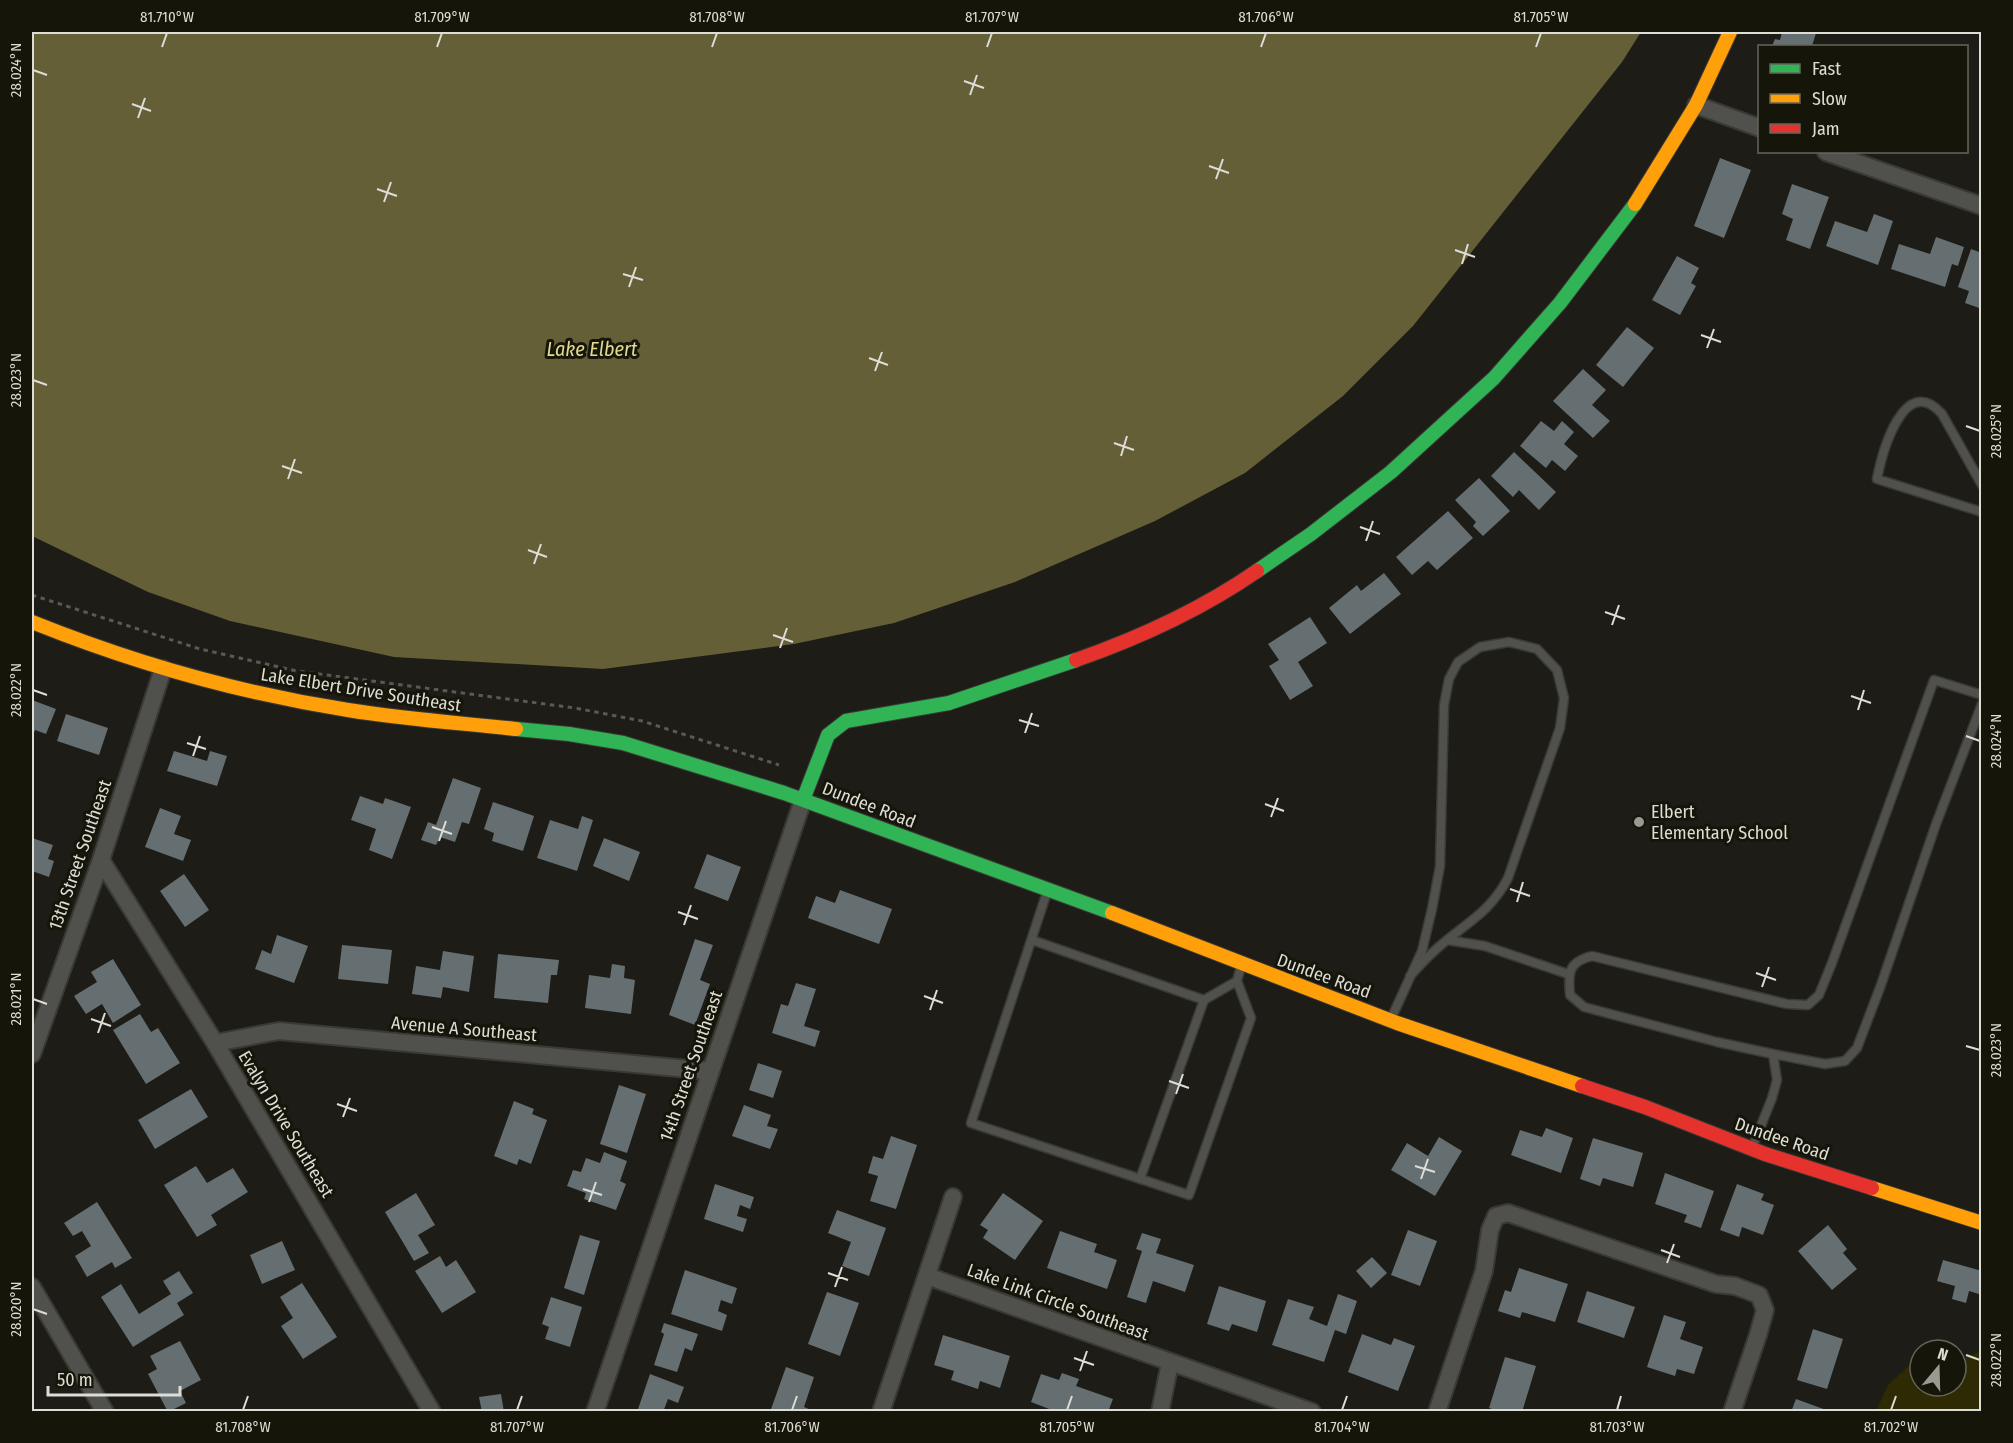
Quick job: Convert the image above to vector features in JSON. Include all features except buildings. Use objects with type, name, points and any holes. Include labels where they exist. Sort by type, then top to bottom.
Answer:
[{"type":"main road","points":[[1696,105],[1730,32]]},
{"type":"main road","name":"14th Street Southeast","points":[[803,800],[828,735],[846,721],[949,703],[1116,646],[1222,596],[1311,534],[1391,472],[1494,378],[1560,303],[1630,211],[1696,105]]},
{"type":"main road","name":"Lake Elbert Drive Southeast","points":[[32,622],[91,646],[163,669],[252,692],[348,710],[457,724],[569,734],[623,743],[658,754]]},
{"type":"main road","name":"Dundee Road","points":[[658,754],[803,800],[1006,876],[1048,889],[1390,1020],[1645,1107],[1752,1149],[1982,1222]]},
{"type":"street","points":[[1696,105],[1758,127]]},
{"type":"street","points":[[1829,153],[1982,206]]},
{"type":"street","name":"13th Street Southeast","points":[[32,1054],[101,860],[163,669]]},
{"type":"street","name":"14th Street Southeast","points":[[595,1412],[803,800]]},
{"type":"street","name":"Evalyn Drive Southeast","points":[[101,860],[215,1043],[432,1412]]},
{"type":"street","name":"Avenue A Southeast","points":[[215,1043],[279,1031],[710,1071]]},
{"type":"street","points":[[881,1412],[953,1197]]},
{"type":"street","points":[[1437,1412],[1484,1271],[1490,1230],[1496,1216],[1508,1213],[1716,1284],[1735,1286],[1759,1295],[1765,1310],[1732,1412]]},
{"type":"street","name":"Lake Link Circle Southeast","points":[[927,1276],[1312,1412]]},
{"type":"street","points":[[32,1287],[105,1412]]},
{"type":"street","points":[[1161,1412],[1170,1363]]},
{"type":"lane","points":[[1982,485],[1942,414],[1935,406],[1920,401],[1912,404],[1894,424],[1883,448],[1876,478],[1982,512]]},
{"type":"lane","points":[[1390,1020],[1410,976],[1422,951],[1440,866],[1444,705],[1449,679],[1458,662],[1480,647],[1509,642],[1537,649],[1557,670],[1564,698],[1560,728],[1508,878],[1498,896],[1486,908],[1447,940],[1410,976]]},
{"type":"lane","points":[[1982,695],[1934,680],[1832,963],[1819,995],[1808,1005],[1787,1004],[1592,956],[1579,959],[1568,974],[1570,995],[1584,1007],[1718,1042],[1825,1064],[1845,1060],[1857,1048],[1936,824],[1982,704]]},
{"type":"lane","points":[[1048,889],[971,1123],[1189,1195],[1251,1018],[1237,981],[1242,965]]},
{"type":"lane","points":[[1032,940],[1204,1000]]},
{"type":"lane","points":[[1447,940],[1485,946],[1568,974]]},
{"type":"lane","points":[[1140,1179],[1204,1000],[1237,981]]},
{"type":"lane","points":[[1752,1149],[1777,1080],[1773,1054]]},
{"type":"path","points":[[32,595],[124,626],[222,654],[297,672],[598,712],[642,721],[779,765]]},
{"type":"shaded area","points":[[1981,1351],[1981,1411],[1876,1411],[1888,1385],[1908,1367],[1908,1398],[1968,1398],[1968,1357]]},
{"type":"water","name":"Lake Elbert","points":[[32,32],[1641,32],[1622,62],[1413,326],[1343,396],[1245,473],[1155,521],[1015,582],[894,623],[794,644],[603,669],[394,657],[230,621],[148,592],[32,536]]},
{"type":"traffic: fast","points":[[1257,571],[1311,534],[1391,472],[1494,378],[1560,303],[1635,204]]},
{"type":"traffic: fast","points":[[803,800],[828,735],[846,721],[949,703],[1076,660]]},
{"type":"traffic: fast","points":[[516,729],[569,734],[623,743],[784,793],[1112,913]]},
{"type":"traffic: slow","points":[[1635,204],[1696,105],[1730,32]]},
{"type":"traffic: slow","points":[[32,622],[109,651],[187,675],[267,695],[369,713],[516,729]]},
{"type":"traffic: slow","points":[[1112,913],[1397,1023],[1582,1086]]},
{"type":"traffic: slow","points":[[1872,1188],[1982,1223]]},
{"type":"traffic: jam","points":[[1076,660],[1170,622],[1257,571]]},
{"type":"traffic: jam","points":[[1582,1086],[1645,1107],[1765,1154],[1872,1188]]},
{"type":"place","name":"Elbert Elementary School","points":[[1639,822]]}]
